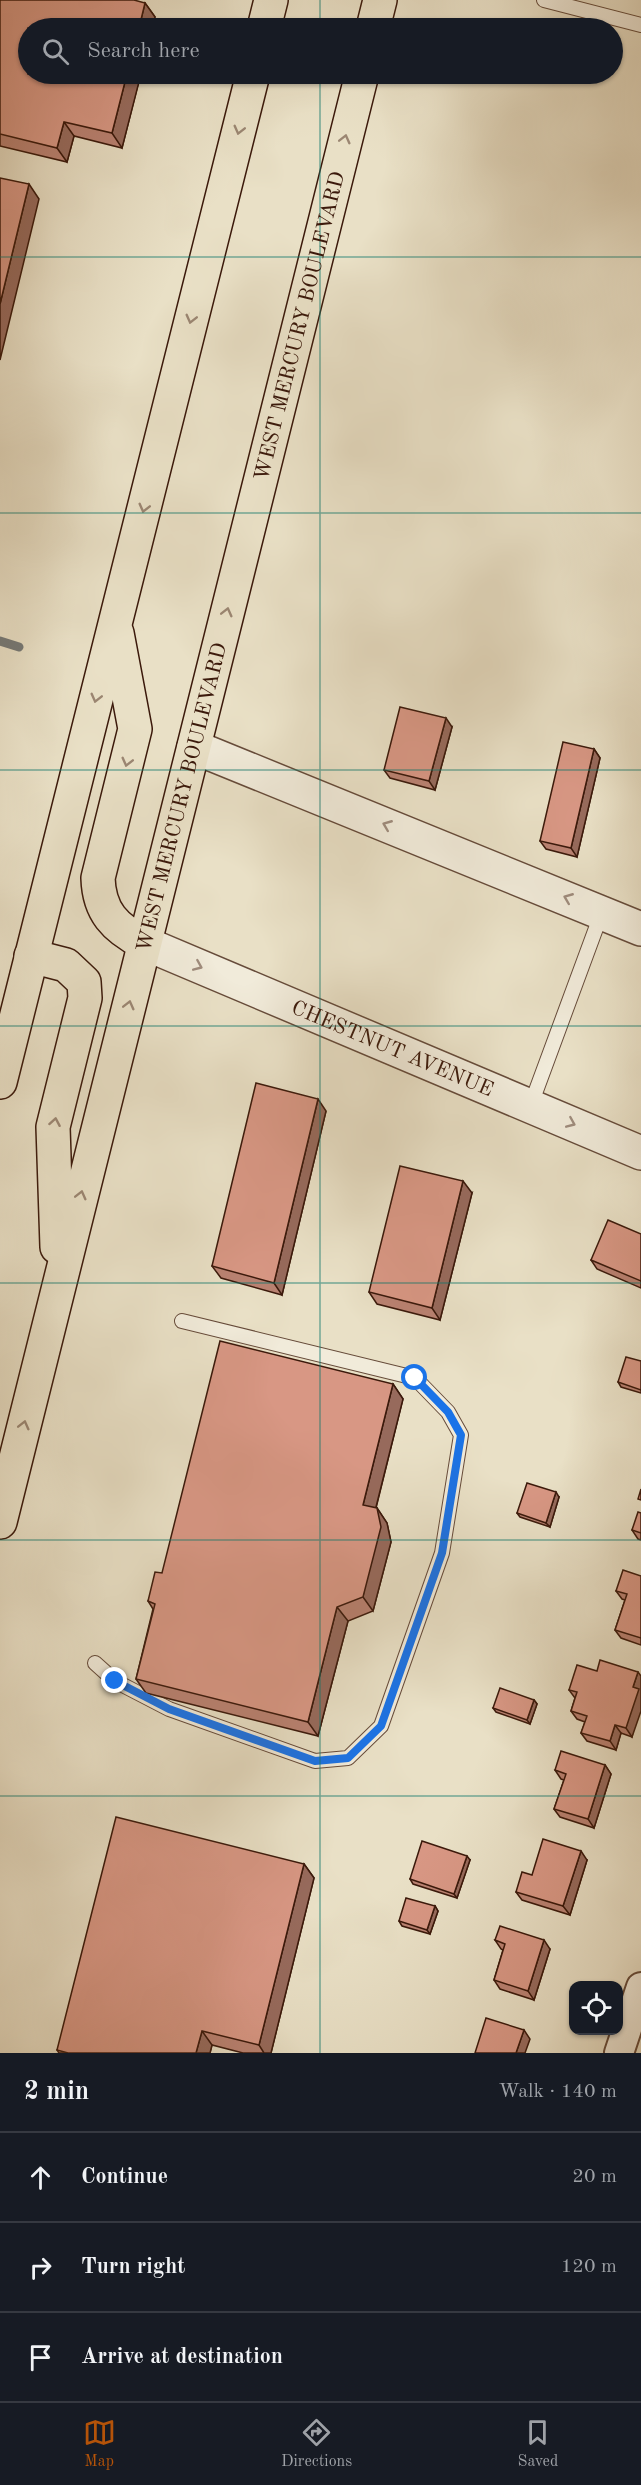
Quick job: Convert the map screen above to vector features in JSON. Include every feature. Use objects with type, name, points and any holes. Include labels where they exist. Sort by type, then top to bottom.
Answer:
[{"type":"highway","points":[[266,18],[271,0]]},
{"type":"highway","points":[[376,18],[380,0]]},
{"type":"highway","points":[[0,1082],[250,84]]},
{"type":"highway","name":"WEST MERCURY BOULEVARD","points":[[0,1522],[360,84]]},
{"type":"highway","points":[[115,622],[135,729],[98,878],[99,895],[114,923],[127,934],[144,943]]},
{"type":"highway","points":[[31,956],[66,965],[84,982],[85,998],[53,1127],[59,1285]]},
{"type":"street","points":[[194,747],[641,929]]},
{"type":"street","name":"CHESTNUT AVENUE","points":[[144,943],[641,1153]]},
{"type":"street","points":[[619,2053],[641,1987]]},
{"type":"lane","points":[[544,0],[614,18]]},
{"type":"lane","points":[[623,20],[641,25]]},
{"type":"lane","points":[[530,1107],[602,912]]},
{"type":"lane","points":[[95,1663],[115,1681],[169,1709],[315,1761],[348,1758],[381,1726],[442,1553],[461,1435],[448,1412],[415,1378],[182,1321]]},
{"type":"building","points":[[0,0],[134,0],[145,3],[141,18],[18,18],[18,84],[124,84],[112,133],[64,122],[57,148],[0,134]]},
{"type":"building","points":[[0,178],[29,184],[0,304]]},
{"type":"building","points":[[400,707],[446,718],[429,781],[384,770]]},
{"type":"building","points":[[563,742],[594,749],[571,848],[540,841]]},
{"type":"building","points":[[256,1083],[318,1099],[274,1283],[212,1266]]},
{"type":"building","points":[[400,1166],[463,1181],[432,1308],[369,1292]]},
{"type":"building","points":[[608,1220],[641,1234],[641,1281],[591,1260]]},
{"type":"building","points":[[220,1341],[393,1384],[363,1505],[377,1508],[381,1527],[363,1597],[337,1607],[308,1722],[136,1679],[155,1604],[148,1601],[155,1572],[162,1573]]},
{"type":"building","points":[[626,1357],[641,1361],[641,1390],[618,1382]]},
{"type":"building","points":[[527,1483],[556,1492],[546,1523],[517,1513]]},
{"type":"building","points":[[638,1512],[641,1513],[641,1533],[632,1530]]},
{"type":"building","points":[[623,1570],[641,1576],[641,1638],[615,1630],[627,1594],[616,1591]]},
{"type":"building","points":[[600,1660],[638,1672],[633,1687],[639,1689],[626,1728],[615,1725],[610,1741],[581,1733],[587,1716],[571,1711],[577,1692],[569,1690],[577,1665],[597,1671]]},
{"type":"building","points":[[500,1688],[534,1700],[527,1720],[493,1708]]},
{"type":"building","points":[[561,1751],[605,1765],[588,1819],[554,1809],[566,1774],[555,1770]]},
{"type":"building","points":[[116,1817],[304,1864],[259,2045],[202,2031],[196,2053],[68,2053],[57,2050]]},
{"type":"building","points":[[543,1839],[581,1851],[563,1906],[516,1892],[522,1872],[532,1875]]},
{"type":"building","points":[[422,1841],[467,1856],[454,1894],[410,1879]]},
{"type":"building","points":[[406,1898],[435,1906],[427,1930],[399,1921]]},
{"type":"building","points":[[500,1926],[544,1940],[528,1991],[494,1980],[505,1944],[495,1940]]},
{"type":"building","points":[[486,2018],[524,2030],[516,2053],[475,2053]]},
{"type":"waterway","points":[[0,641],[19,647]]},
{"type":"route","points":[[115,1681],[169,1709],[315,1761],[348,1758],[381,1726],[442,1553],[461,1435],[448,1412],[415,1378]]}]
